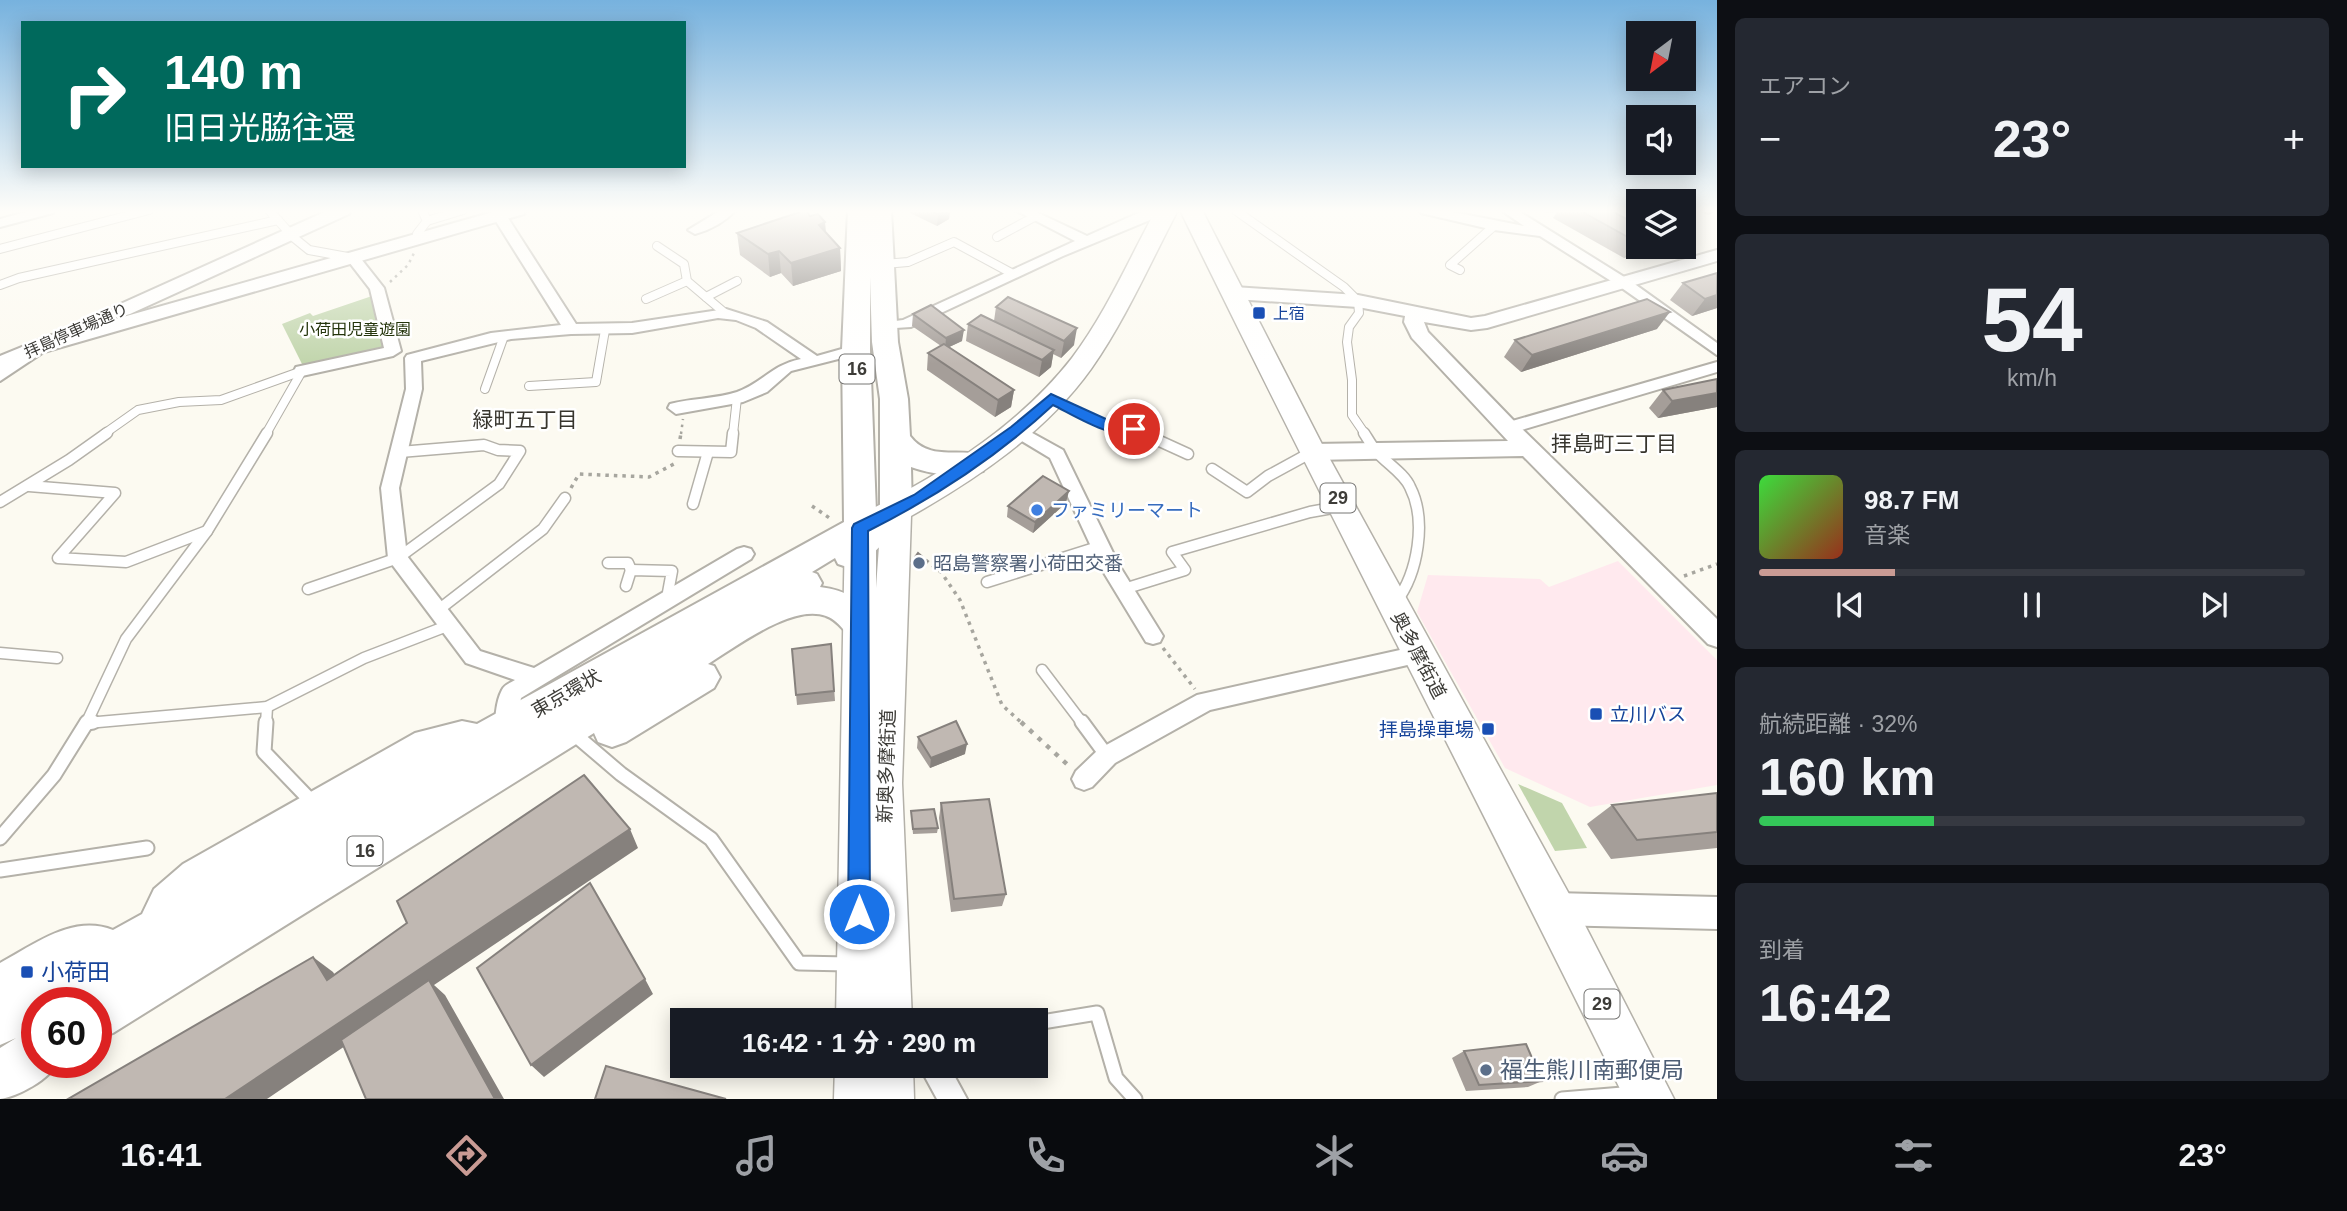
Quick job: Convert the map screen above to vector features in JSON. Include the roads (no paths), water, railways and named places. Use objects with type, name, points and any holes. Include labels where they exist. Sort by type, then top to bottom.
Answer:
[{"type":"highway","name":"16","points":[[860,261],[856,349],[860,538]]},
{"type":"highway","name":"16","points":[[884,264],[885,326],[894,399],[896,512]]},
{"type":"highway","points":[[895,439],[908,455],[923,462],[972,463]]},
{"type":"highway","name":"東京環状","points":[[0,1021],[583,682],[741,597],[860,538],[896,512]]},
{"type":"highway","name":"東京環状","points":[[112,1007],[570,736],[597,737],[711,671],[729,653],[747,623],[778,600],[840,563],[860,538]]},
{"type":"highway","points":[[747,623],[798,602],[820,599],[839,605],[859,625]]},
{"type":"highway","points":[[0,988],[77,947],[136,944],[191,884],[318,809],[429,745],[494,735]]},
{"type":"highway","points":[[0,1076],[21,1063]]},
{"type":"main road","points":[[896,512],[972,463],[1051,399],[1081,364],[1107,323],[1140,261]]},
{"type":"main road","name":"奥多摩街道","points":[[1218,261],[1312,452],[1554,909],[1648,1096]]},
{"type":"main road","name":"新奥多摩街道","points":[[879,1008],[883,783],[896,512]]},
{"type":"main road","name":"新奥多摩街道","points":[[860,538],[859,965],[876,1008]]},
{"type":"main road","points":[[858,1078],[858,1099]]},
{"type":"main road","points":[[890,1078],[890,1099]]},
{"type":"street","name":"拝島停車場通り","points":[[0,363],[44,346],[216,261]]},
{"type":"street","points":[[0,376],[44,346],[341,261]]},
{"type":"street","points":[[302,371],[393,351],[378,293],[355,261]]},
{"type":"street","points":[[528,261],[571,329]]},
{"type":"street","points":[[885,326],[906,324],[1043,261]]},
{"type":"street","points":[[1592,261],[1625,282],[1717,350]]},
{"type":"street","points":[[1234,293],[1358,301],[1457,323],[1487,322],[1696,261]]},
{"type":"street","points":[[537,678],[473,657],[398,558],[390,488],[414,389],[413,358],[457,344],[504,336],[571,329],[640,327],[726,314],[755,323],[784,337],[814,362]]},
{"type":"street","points":[[1415,314],[1414,322],[1419,334],[1508,428],[1717,636]]},
{"type":"street","points":[[680,407],[737,398],[761,388],[786,367],[814,362],[856,349]]},
{"type":"street","points":[[1508,428],[1717,367]]},
{"type":"street","points":[[1016,430],[1058,454],[1101,547],[1153,636]]},
{"type":"street","points":[[1312,452],[1529,448]]},
{"type":"street","points":[[494,735],[511,693],[744,554]]},
{"type":"street","points":[[1084,779],[1107,757],[1205,702],[1418,655]]},
{"type":"street","points":[[1554,909],[1717,914]]},
{"type":"street","points":[[940,1078],[953,1099]]},
{"type":"lane","points":[[0,285],[32,275],[104,261]]},
{"type":"lane","points":[[680,261],[684,264],[687,281],[726,314]]},
{"type":"lane","points":[[884,264],[910,261]]},
{"type":"lane","points":[[990,261],[1013,274]]},
{"type":"lane","points":[[1308,261],[1344,287],[1358,301],[1359,313],[1349,327],[1347,342],[1352,380],[1352,415],[1376,451],[1410,485],[1418,512],[1418,538],[1408,586],[1393,607]]},
{"type":"lane","points":[[1454,261],[1450,265],[1460,270]]},
{"type":"lane","points":[[646,299],[687,281]]},
{"type":"lane","points":[[706,297],[737,281]]},
{"type":"lane","points":[[528,386],[596,382],[604,330]]},
{"type":"lane","points":[[485,389],[504,336]]},
{"type":"lane","points":[[393,351],[404,352],[413,358]]},
{"type":"lane","points":[[0,502],[69,460],[138,410],[179,402],[221,400],[302,371]]},
{"type":"lane","points":[[0,838],[54,775],[88,723],[126,639],[207,531],[239,482],[302,371]]},
{"type":"lane","points":[[678,452],[731,452],[737,398]]},
{"type":"lane","points":[[1051,399],[1118,430],[1134,429],[1188,454]]},
{"type":"lane","points":[[308,589],[398,558],[499,484],[520,451],[498,450],[484,445],[400,452]]},
{"type":"lane","points":[[693,504],[708,452]]},
{"type":"lane","points":[[1212,469],[1247,492],[1268,476],[1312,452]]},
{"type":"lane","points":[[28,485],[115,493],[58,558],[126,562],[207,531]]},
{"type":"lane","points":[[88,723],[267,707],[442,618],[543,530],[565,498]]},
{"type":"lane","points":[[1124,589],[1185,570],[1172,552],[1311,512],[1342,506]]},
{"type":"lane","points":[[987,582],[1101,547]]},
{"type":"lane","points":[[608,562],[628,563],[631,570],[626,586]]},
{"type":"lane","points":[[631,570],[672,572],[667,598]]},
{"type":"lane","points":[[0,653],[57,658]]},
{"type":"lane","points":[[1042,670],[1107,757]]},
{"type":"lane","points":[[267,707],[264,752],[318,809]]},
{"type":"lane","points":[[570,736],[711,839],[800,963],[859,965]]},
{"type":"lane","points":[[0,870],[146,848]]},
{"type":"lane","points":[[1048,1021],[1097,1013],[1116,1078],[1135,1099]]},
{"type":"lane","points":[[1562,1099],[1648,1096]]},
{"type":"place","name":"上宿","points":[[1259,313]]},
{"type":"place","name":"ファミリーマート","points":[[1037,510]]},
{"type":"place","name":"昭島警察署小荷田交番","points":[[919,563]]},
{"type":"place","name":"立川バス","points":[[1596,714]]},
{"type":"place","name":"拝島操車場","points":[[1488,729]]},
{"type":"place","name":"小荷田","points":[[27,972]]},
{"type":"place","name":"福生熊川南郵便局","points":[[1486,1070]]},
{"type":"district","name":"緑町五丁目","points":[[525,420]]},
{"type":"district","name":"拝島町三丁目","points":[[1614,444]]},
{"type":"park label","name":"小荷田児童遊園","points":[[355,329]]}]
